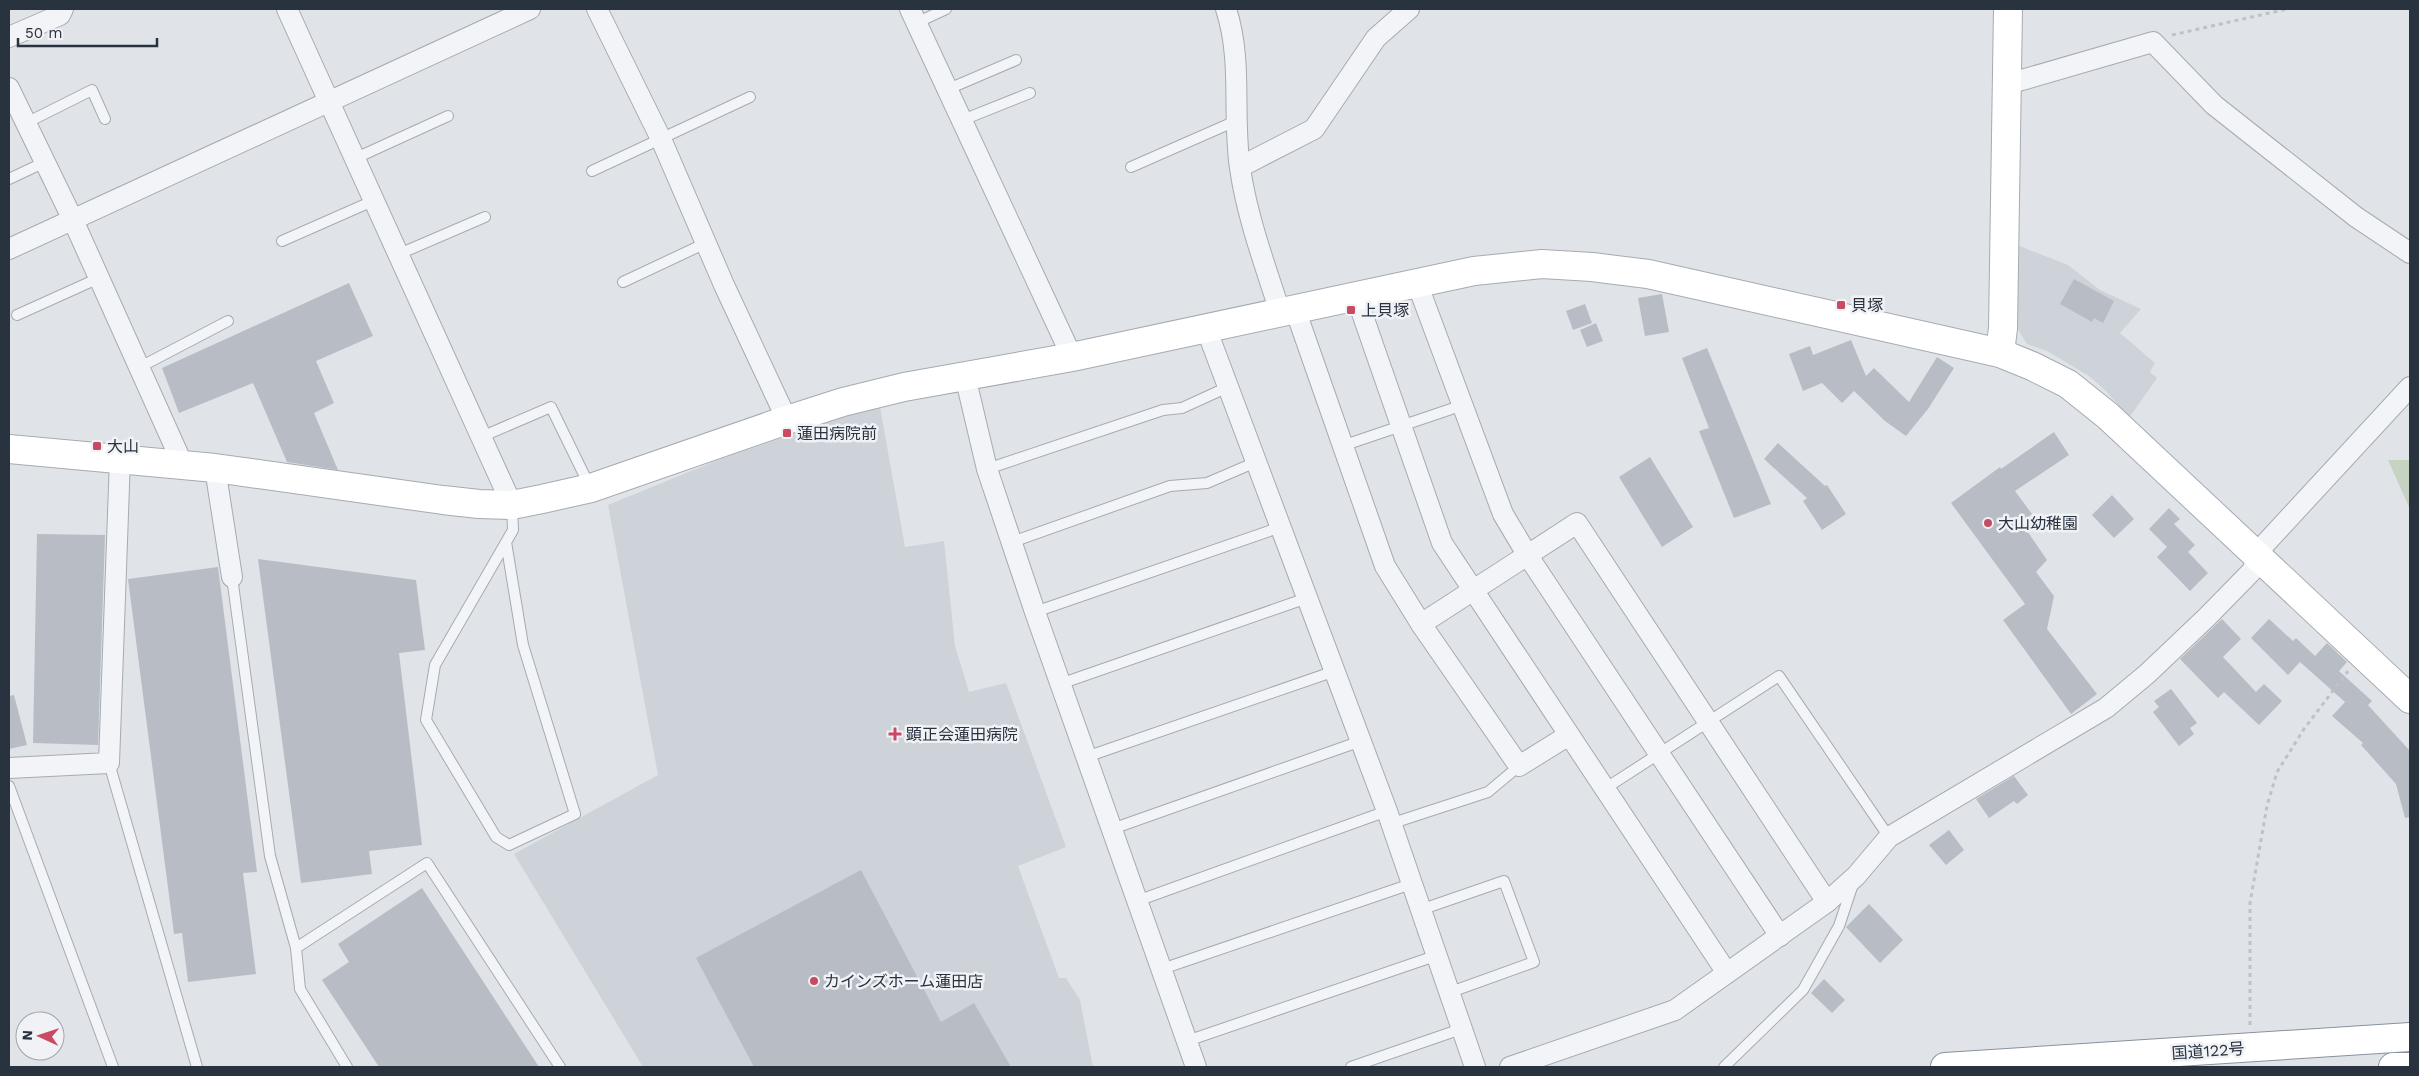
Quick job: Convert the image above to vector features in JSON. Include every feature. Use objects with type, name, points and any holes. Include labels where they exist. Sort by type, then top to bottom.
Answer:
[{"type":"main road","points":[[2000,353],[2003,328],[2008,9]]},
{"type":"main road","points":[[9,449],[183,464],[443,500],[512,505],[591,488],[787,420],[895,389],[1072,357],[1288,310],[1506,266],[1542,264],[1592,267],[1648,274],[1693,283],[2000,353],[2068,384],[2108,416],[2260,556],[2410,699]]},
{"type":"main road","name":"国道122号","points":[[1945,1067],[2410,1037]]},
{"type":"main road","points":[[2393,1067],[2410,1066]]},
{"type":"street","points":[[9,37],[60,15],[63,9]]},
{"type":"street","points":[[287,9],[512,505]]},
{"type":"street","points":[[9,249],[530,9]]},
{"type":"street","points":[[597,9],[661,139],[787,420]]},
{"type":"street","points":[[1226,9],[1234,33],[1240,167],[1248,208],[1342,446],[1386,566],[1421,624],[1519,766],[1569,735]]},
{"type":"street","points":[[1240,167],[1314,129],[1376,38],[1409,9]]},
{"type":"street","points":[[913,16],[1072,357]]},
{"type":"street","points":[[2008,84],[2153,42],[2214,105],[2356,217],[2410,253]]},
{"type":"street","points":[[9,88],[73,220],[183,464]]},
{"type":"street","points":[[1417,283],[1504,514],[1528,556],[1780,936]]},
{"type":"street","points":[[1356,296],[1442,543],[1727,973]]},
{"type":"street","points":[[1206,328],[1389,817],[1435,956],[1475,1067]]},
{"type":"street","points":[[965,376],[988,469],[1035,612],[1196,1067]]},
{"type":"street","points":[[1510,1067],[1675,1010],[1826,902],[1856,876],[1889,837],[2106,708],[2147,674],[2252,571],[2264,545],[2410,386]]},
{"type":"street","points":[[9,768],[109,763],[120,458]]},
{"type":"street","points":[[215,468],[232,577]]},
{"type":"street","points":[[1421,624],[1577,524],[1826,902]]},
{"type":"lane","points":[[913,16],[946,9]]},
{"type":"lane","points":[[946,90],[1016,60]]},
{"type":"lane","points":[[26,123],[92,90],[105,119]]},
{"type":"lane","points":[[960,120],[1030,92]]},
{"type":"lane","points":[[592,170],[750,98]]},
{"type":"lane","points":[[356,158],[448,116]]},
{"type":"lane","points":[[1131,167],[1238,120]]},
{"type":"lane","points":[[9,179],[45,162]]},
{"type":"lane","points":[[282,241],[375,200]]},
{"type":"lane","points":[[399,254],[485,217]]},
{"type":"lane","points":[[623,282],[706,243]]},
{"type":"lane","points":[[17,316],[99,278]]},
{"type":"lane","points":[[140,367],[228,321]]},
{"type":"lane","points":[[988,469],[1163,410],[1182,408],[1228,387]]},
{"type":"lane","points":[[1342,446],[1463,405]]},
{"type":"lane","points":[[481,437],[551,408],[591,488]]},
{"type":"lane","points":[[1012,542],[1170,486],[1208,482],[1256,462]]},
{"type":"lane","points":[[506,542],[523,645],[575,814],[509,845],[496,838],[426,720],[435,664],[506,542],[513,530],[512,505]]},
{"type":"lane","points":[[1035,612],[1281,527]]},
{"type":"lane","points":[[232,577],[270,856],[296,948],[300,989],[347,1067]]},
{"type":"lane","points":[[1060,684],[1307,598]]},
{"type":"lane","points":[[1086,757],[1334,671]]},
{"type":"lane","points":[[1606,788],[1779,676],[1889,837]]},
{"type":"lane","points":[[1112,829],[1360,741]]},
{"type":"lane","points":[[109,763],[197,1067]]},
{"type":"lane","points":[[1137,901],[1389,817],[1488,792],[1519,766]]},
{"type":"lane","points":[[9,786],[112,1067]]},
{"type":"lane","points":[[296,948],[427,863],[560,1067]]},
{"type":"lane","points":[[1724,1067],[1803,990],[1839,926],[1856,876]]},
{"type":"lane","points":[[1420,910],[1504,880],[1534,962],[1448,993]]},
{"type":"lane","points":[[1162,969],[1411,884]]},
{"type":"lane","points":[[1187,1041],[1435,956]]},
{"type":"lane","points":[[1351,1067],[1461,1029]]},
{"type":"path","points":[[2153,42],[2179,32],[2287,9]]},
{"type":"path","points":[[2250,1048],[2250,903],[2267,806],[2277,772],[2304,729],[2363,654]]},
{"type":"shaded area","points":[[2017,245],[2068,265],[2100,290],[2141,309],[2120,333],[2155,363],[2150,372],[2157,378],[2129,418],[2106,391],[2089,376],[2047,351],[2027,344],[2017,328]]},
{"type":"shaded area","points":[[880,407],[905,547],[944,541],[955,646],[969,692],[1006,683],[1066,847],[1018,866],[1059,978],[1066,978],[1080,1000],[1093,1067],[643,1067],[514,854],[658,775],[608,505],[723,458],[843,417]]},
{"type":"green space","points":[[2388,460],[2410,460],[2410,508],[2409,507]]},
{"type":"building","points":[[2074,279],[2114,301],[2103,323],[2094,318],[2092,322],[2060,304]]},
{"type":"building","points":[[349,283],[373,336],[316,361],[334,403],[314,413],[338,470],[287,462],[253,383],[179,413],[162,368]]},
{"type":"building","points":[[1662,294],[1669,332],[1645,336],[1638,298]]},
{"type":"building","points":[[1585,304],[1592,323],[1573,330],[1566,311]]},
{"type":"building","points":[[1596,323],[1603,341],[1587,347],[1580,330]]},
{"type":"building","points":[[1851,340],[1866,376],[1874,368],[1909,402],[1937,357],[1954,368],[1928,409],[1906,436],[1885,421],[1854,391],[1842,403],[1822,383],[1803,391],[1789,354],[1810,346],[1813,355]]},
{"type":"building","points":[[1707,348],[1771,504],[1734,518],[1699,431],[1709,428],[1682,358]]},
{"type":"building","points":[[2054,432],[2069,455],[2015,491],[2032,514],[2021,522],[2047,560],[2036,572],[2054,596],[2047,629],[2097,694],[2071,714],[2003,620],[2025,604],[1951,503],[2000,467],[2001,469]]},
{"type":"building","points":[[1778,443],[1825,486],[1827,485],[1846,514],[1822,530],[1803,501],[1807,498],[1764,459]]},
{"type":"building","points":[[1650,457],[1693,527],[1662,547],[1619,477]]},
{"type":"building","points":[[2112,495],[2134,519],[2114,538],[2092,515]]},
{"type":"building","points":[[2169,508],[2180,519],[2174,524],[2195,545],[2188,552],[2208,573],[2190,591],[2157,557],[2167,547],[2149,529]]},
{"type":"building","points":[[37,534],[105,535],[98,745],[33,743]]},
{"type":"building","points":[[258,559],[416,580],[425,650],[399,653],[422,845],[369,851],[372,874],[301,883]]},
{"type":"building","points":[[218,567],[257,872],[243,873],[256,974],[188,982],[182,933],[174,934],[128,579]]},
{"type":"building","points":[[2222,619],[2241,639],[2223,657],[2256,692],[2264,684],[2282,701],[2259,725],[2224,692],[2218,698],[2180,659]]},
{"type":"building","points":[[2269,619],[2293,641],[2296,638],[2315,656],[2327,643],[2347,662],[2339,671],[2372,701],[2368,705],[2410,751],[2410,817],[2405,818],[2396,784],[2361,745],[2363,743],[2332,716],[2345,702],[2300,662],[2288,675],[2251,638]]},
{"type":"building","points":[[2171,689],[2197,723],[2190,728],[2194,734],[2179,746],[2153,712],[2159,707],[2154,701]]},
{"type":"building","points":[[14,695],[27,745],[9,749],[9,696]]},
{"type":"building","points":[[2014,776],[2028,795],[2017,804],[2014,801],[1989,818],[1976,799]]},
{"type":"building","points":[[1949,830],[1964,850],[1946,865],[1929,845]]},
{"type":"building","name":"カインズホーム蓮田店","points":[[861,870],[941,1022],[974,1003],[1011,1067],[754,1067],[696,958]]},
{"type":"building","points":[[422,888],[539,1067],[379,1067],[322,980],[349,962],[338,944]]},
{"type":"building","points":[[1869,904],[1903,940],[1880,963],[1846,927]]},
{"type":"building","points":[[1824,979],[1845,1000],[1832,1013],[1811,993]]},
{"type":"place","name":"貝塚","points":[[1841,305]]},
{"type":"place","name":"上貝塚","points":[[1351,310]]},
{"type":"place","name":"蓮田病院前","points":[[787,433]]},
{"type":"place","name":"大山","points":[[97,446]]},
{"type":"place","name":"大山幼稚園","points":[[1988,523]]},
{"type":"place","name":"顕正会蓮田病院","points":[[895,734]]},
{"type":"place","name":"カインズホーム蓮田店","points":[[814,981]]}]
